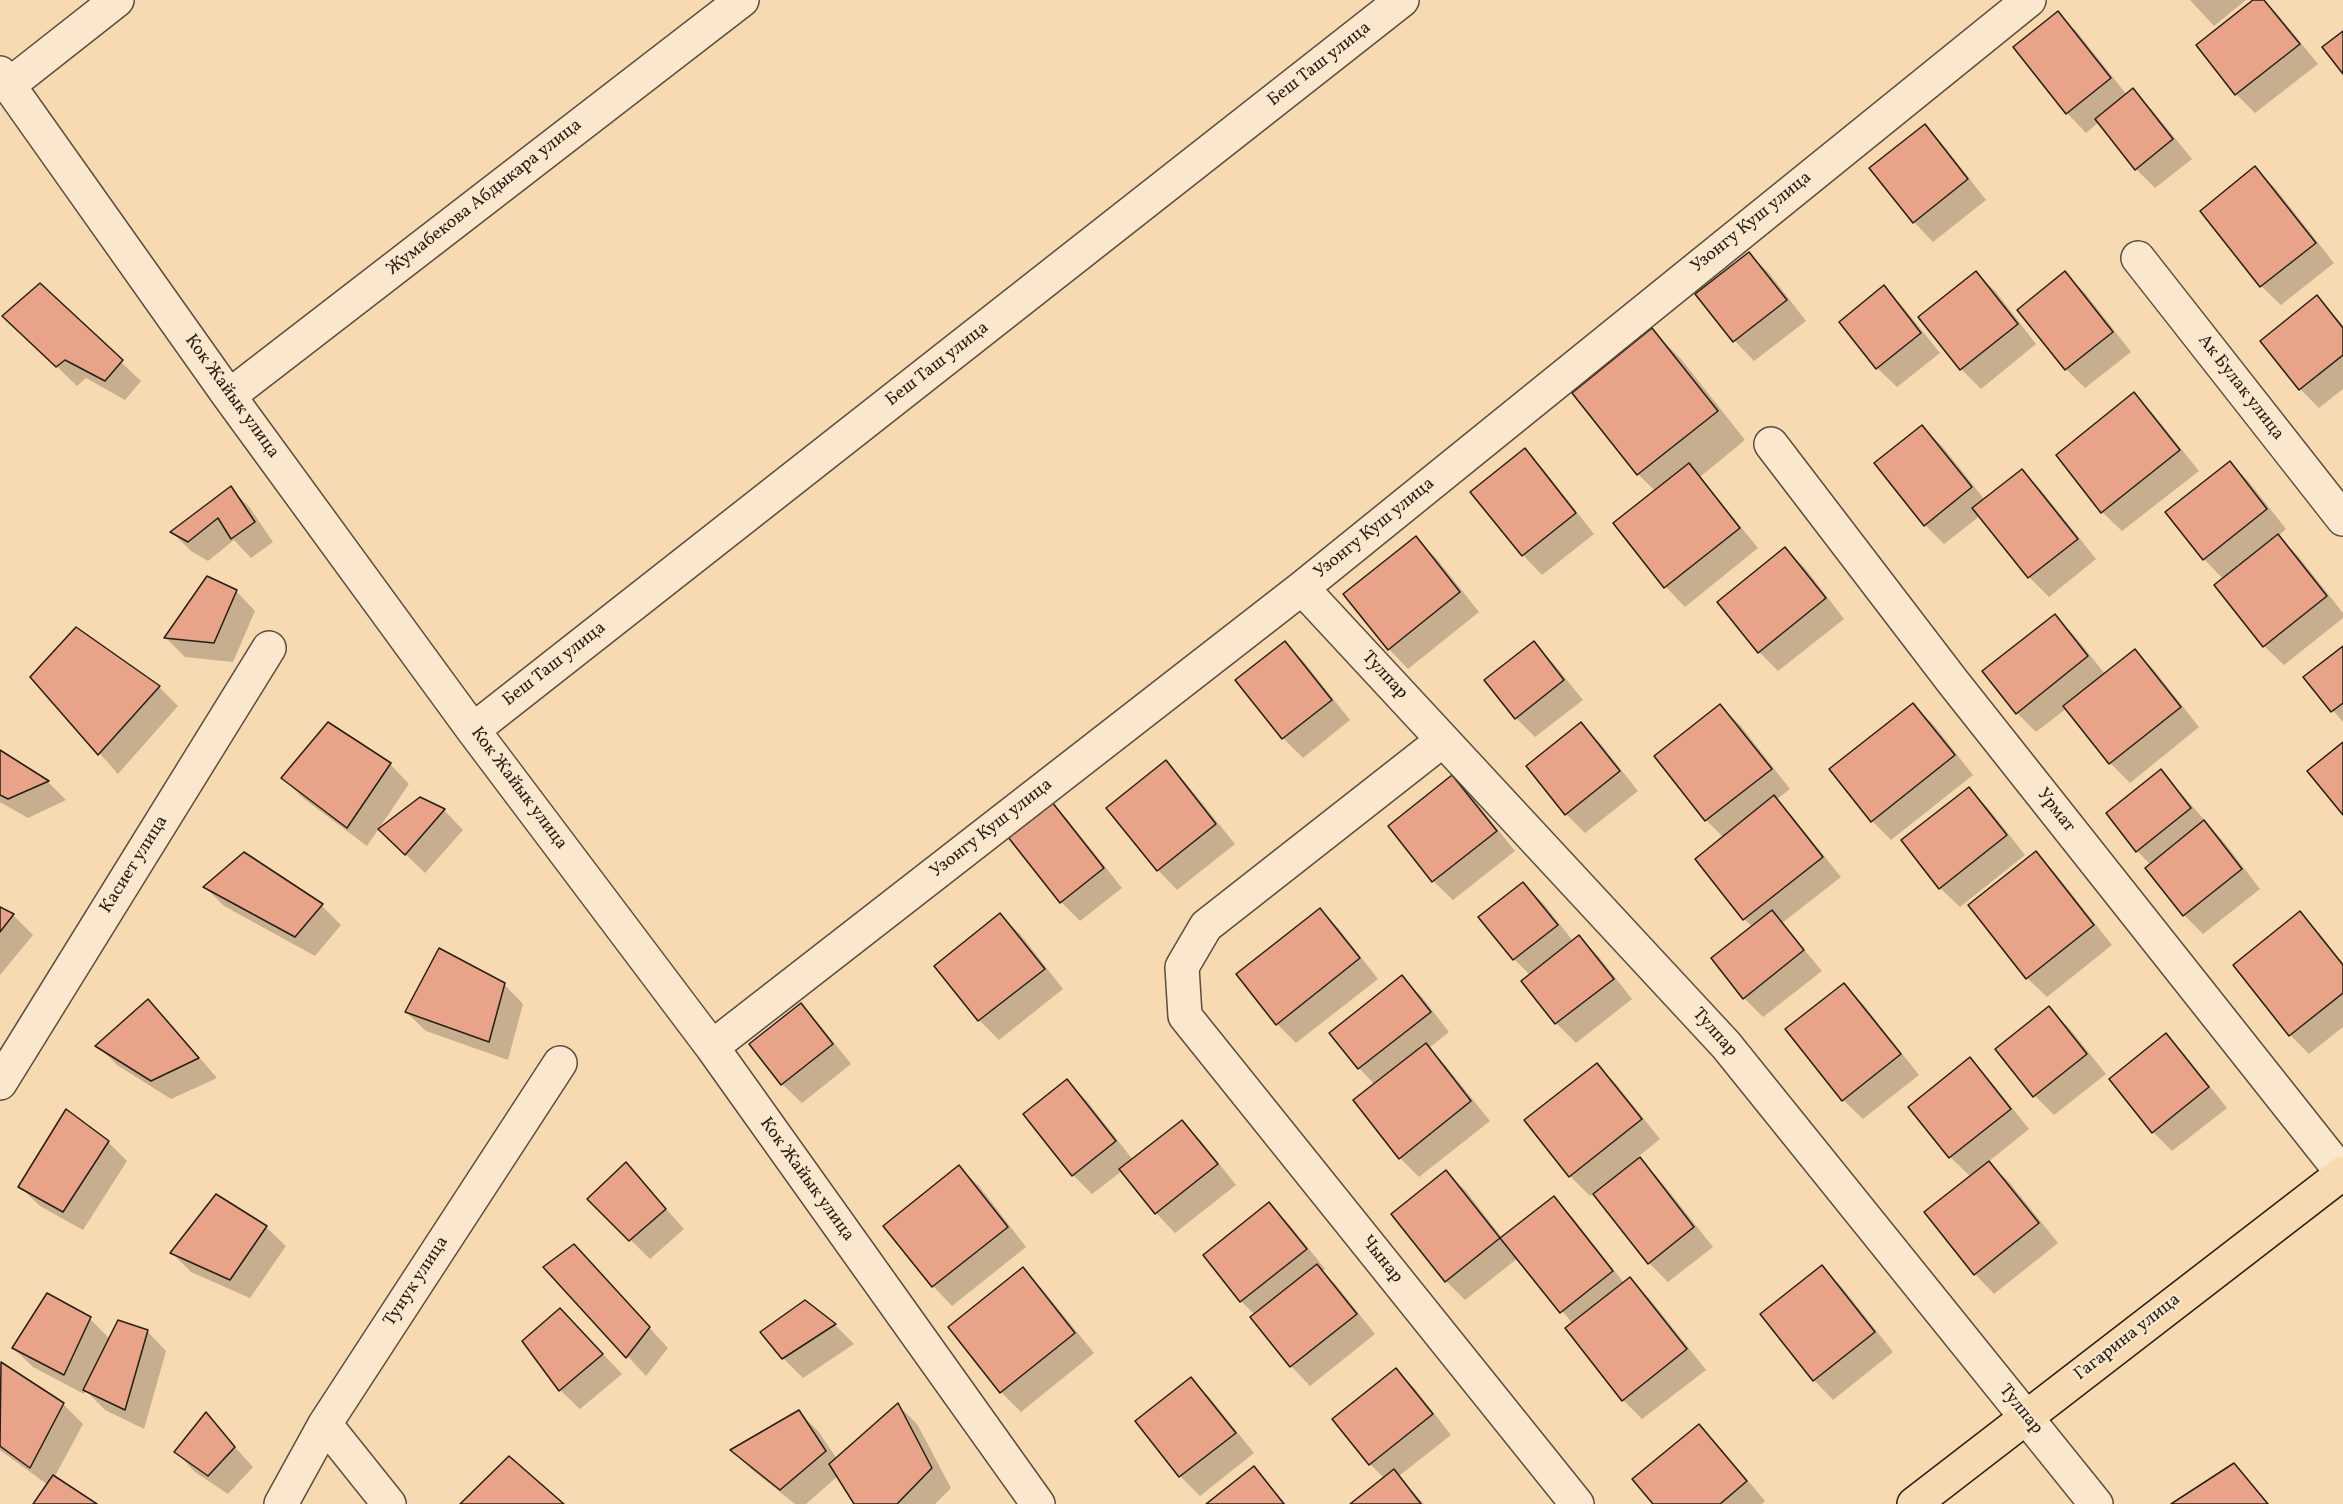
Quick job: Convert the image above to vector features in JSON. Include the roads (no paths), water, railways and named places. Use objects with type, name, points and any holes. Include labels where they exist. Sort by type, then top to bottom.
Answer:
[{"type":"main road","name":"Гагарина улица","points":[[1914,1504],[2343,1174]]},
{"type":"street","points":[[4,79],[117,0]]},
{"type":"street","name":"Жумабекова Абдыкара улица","points":[[229,396],[742,0]]},
{"type":"street","name":"Беш Таш улица","points":[[473,730],[1402,0]]},
{"type":"street","name":"Узонгу Куш улица","points":[[711,1047],[1302,588],[2029,0]]},
{"type":"street","name":"Кок Жайык улица","points":[[4,79],[229,396],[473,730],[711,1047],[1038,1504]]},
{"type":"street","name":"Ак Булак улица","points":[[2138,258],[2343,519]]},
{"type":"street","name":"Урмат","points":[[1772,444],[1953,682],[2343,1174]]},
{"type":"street","name":"Тулпар","points":[[1302,588],[1726,1045],[2096,1504]]},
{"type":"street","name":"Касиет улица","points":[[0,1083],[269,648]]},
{"type":"street","name":"Чынар","points":[[1443,740],[1206,926],[1182,967],[1185,1016],[1577,1504]]},
{"type":"street","name":"Тунук улица","points":[[281,1504],[325,1424],[560,1063]]},
{"type":"street","points":[[325,1424],[389,1504]]}]
